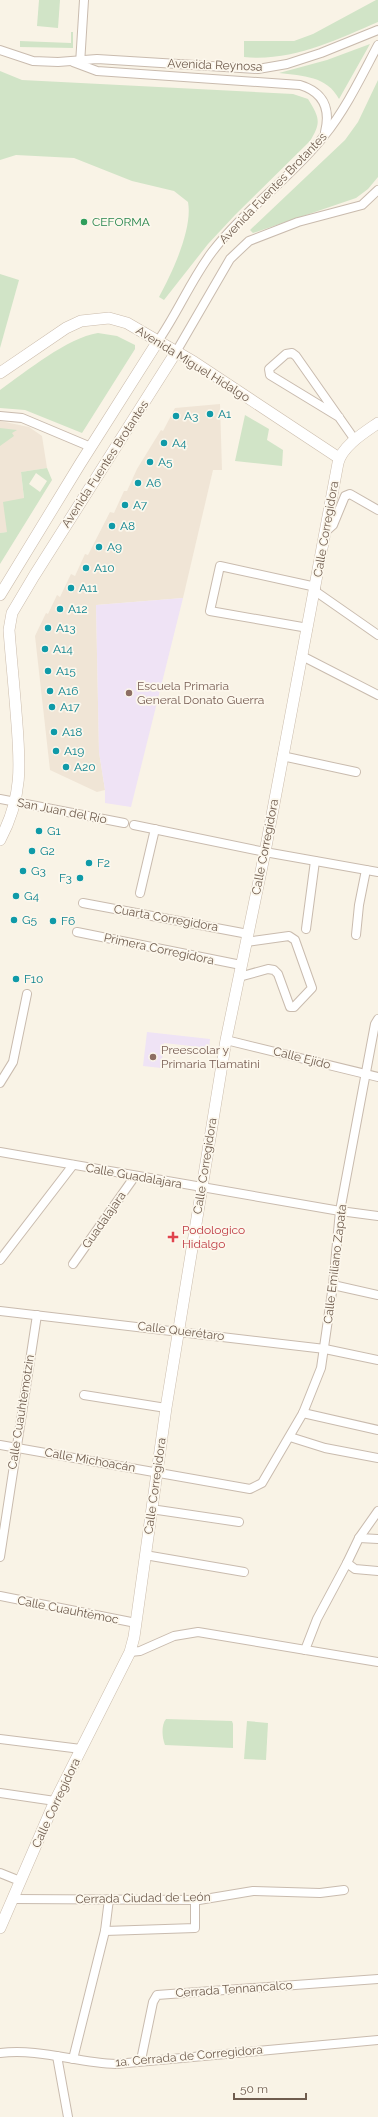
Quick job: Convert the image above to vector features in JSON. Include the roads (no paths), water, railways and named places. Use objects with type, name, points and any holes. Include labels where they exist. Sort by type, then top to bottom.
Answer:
[{"type":"street","points":[[80,62],[84,0]]},
{"type":"street","name":"Avenida Reynosa","points":[[0,50],[33,61],[80,62],[97,58],[258,68],[287,64],[321,53],[378,30]]},
{"type":"street","name":"Avenida Fuentes Brotantes","points":[[0,595],[91,447],[175,316],[212,253],[247,213],[324,136],[340,114],[378,44]]},
{"type":"street","name":"Avenida Reynosa","points":[[80,62],[97,71],[300,85],[311,88],[319,95],[324,103],[328,121],[324,136]]},
{"type":"street","name":"Avenida Fuentes Brotantes","points":[[0,840],[15,803],[20,768],[9,630],[12,613],[63,529],[176,352],[230,259],[248,241],[298,222],[362,205],[378,190]]},
{"type":"street","name":"Avenida Miguel Hidalgo","points":[[0,373],[66,328],[81,321],[110,318],[128,323],[194,362],[339,458]]},
{"type":"street","points":[[339,417],[270,375],[269,369],[286,354],[292,353],[296,356],[339,417],[355,440]]},
{"type":"street","points":[[0,416],[22,418],[91,447]]},
{"type":"street","points":[[339,458],[355,440],[378,423]]},
{"type":"street","name":"Calle Corregidora","points":[[0,1928],[55,1801],[130,1652],[136,1623],[178,1330],[226,1040],[265,852],[339,458]]},
{"type":"street","points":[[324,534],[333,525],[345,496],[350,494],[378,510]]},
{"type":"street","points":[[47,518],[63,529]]},
{"type":"street","points":[[308,628],[210,611],[220,566],[315,589],[378,635]]},
{"type":"street","points":[[302,656],[378,695]]},
{"type":"street","points":[[282,756],[356,772]]},
{"type":"street","name":"San Juan del Río","points":[[0,799],[124,823]]},
{"type":"street","points":[[134,825],[265,852],[378,872]]},
{"type":"street","points":[[140,893],[154,829]]},
{"type":"street","points":[[306,929],[315,861]]},
{"type":"street","points":[[356,935],[359,905],[366,870]]},
{"type":"street","name":"Cuarta Corregidora","points":[[83,903],[247,938],[289,936],[295,940],[312,988],[294,1007],[290,1007],[278,974],[274,970],[268,969],[239,977]]},
{"type":"street","name":"Primera Corregidora","points":[[77,932],[241,965]]},
{"type":"street","points":[[0,1083],[13,1062],[27,994]]},
{"type":"street","name":"Calle Emiliano Zapata","points":[[250,1489],[262,1483],[290,1437],[321,1368],[325,1349],[333,1285],[340,1211],[365,1074],[375,1024],[378,1019]]},
{"type":"street","name":"Calle Ejido","points":[[226,1040],[378,1077]]},
{"type":"street","name":"Calle Guadalajara","points":[[0,1152],[340,1211],[378,1216]]},
{"type":"street","points":[[0,1260],[73,1165]]},
{"type":"street","name":"Guadalajara","points":[[73,1264],[135,1176]]},
{"type":"street","points":[[333,1285],[378,1295]]},
{"type":"street","name":"Calle Querétaro","points":[[0,1311],[178,1330],[325,1349],[378,1360]]},
{"type":"street","name":"Calle Cuauhtemotzin","points":[[0,1557],[15,1448],[37,1315]]},
{"type":"street","points":[[84,1395],[166,1408]]},
{"type":"street","points":[[302,1413],[378,1430]]},
{"type":"street","points":[[290,1437],[325,1448],[378,1458]]},
{"type":"street","name":"Calle Michoacán","points":[[0,1445],[250,1489]]},
{"type":"street","points":[[151,1510],[239,1522]]},
{"type":"street","points":[[305,1650],[317,1619],[359,1538],[378,1511]]},
{"type":"street","points":[[359,1538],[378,1539]]},
{"type":"street","points":[[145,1555],[244,1572]]},
{"type":"street","points":[[347,1562],[355,1569],[378,1571]]},
{"type":"street","name":"Calle Cuauhtémoc","points":[[0,1596],[136,1623]]},
{"type":"street","points":[[130,1652],[140,1651],[174,1636],[198,1632],[378,1662]]},
{"type":"street","points":[[0,1739],[81,1749]]},
{"type":"street","points":[[0,1793],[55,1801]]},
{"type":"street","points":[[0,1872],[20,1882]]},
{"type":"street","name":"Cerrada Ciudad de León","points":[[13,1899],[195,1900],[253,1891],[320,1893],[344,1890]]},
{"type":"street","points":[[73,2059],[105,1931],[109,1899]]},
{"type":"street","points":[[105,1931],[195,1928],[195,1900]]},
{"type":"street","name":"Cerrada Tennancalco","points":[[141,2060],[153,2002],[157,1995],[378,1979]]},
{"type":"street","name":"1a. Cerrada de Corregidora","points":[[0,2053],[33,2052],[108,2064],[378,2040]]},
{"type":"street","points":[[57,2056],[68,2117]]},
{"type":"place","name":"CEFORMA","points":[[84,222]]},
{"type":"place","name":"A1","points":[[210,414]]},
{"type":"place","name":"A3","points":[[176,416]]},
{"type":"place","name":"A4","points":[[164,443]]},
{"type":"place","name":"A5","points":[[150,462]]},
{"type":"place","name":"A6","points":[[138,483]]},
{"type":"place","name":"A7","points":[[125,505]]},
{"type":"place","name":"A8","points":[[112,526]]},
{"type":"place","name":"A9","points":[[99,547]]},
{"type":"place","name":"A10","points":[[86,568]]},
{"type":"place","name":"A11","points":[[71,588]]},
{"type":"place","name":"A12","points":[[60,609]]},
{"type":"place","name":"A13","points":[[48,628]]},
{"type":"place","name":"A14","points":[[45,649]]},
{"type":"place","name":"A15","points":[[48,671]]},
{"type":"place","name":"A16","points":[[50,691]]},
{"type":"place","name":"Escuela Primaria General Donato Guerra","points":[[129,693]]},
{"type":"place","name":"A17","points":[[52,707]]},
{"type":"place","name":"A18","points":[[54,732]]},
{"type":"place","name":"A19","points":[[56,751]]},
{"type":"place","name":"A20","points":[[66,767]]},
{"type":"place","name":"G1","points":[[39,831]]},
{"type":"place","name":"G2","points":[[32,851]]},
{"type":"place","name":"F2","points":[[89,863]]},
{"type":"place","name":"G3","points":[[23,871]]},
{"type":"place","name":"F3","points":[[80,878]]},
{"type":"place","name":"G4","points":[[16,896]]},
{"type":"place","name":"G5","points":[[14,920]]},
{"type":"place","name":"F6","points":[[53,921]]},
{"type":"place","name":"F10","points":[[16,979]]},
{"type":"place","name":"Preescolar y Primaria Tlamatini","points":[[153,1057]]},
{"type":"place","name":"Podologico Hidalgo","points":[[173,1237]]}]
